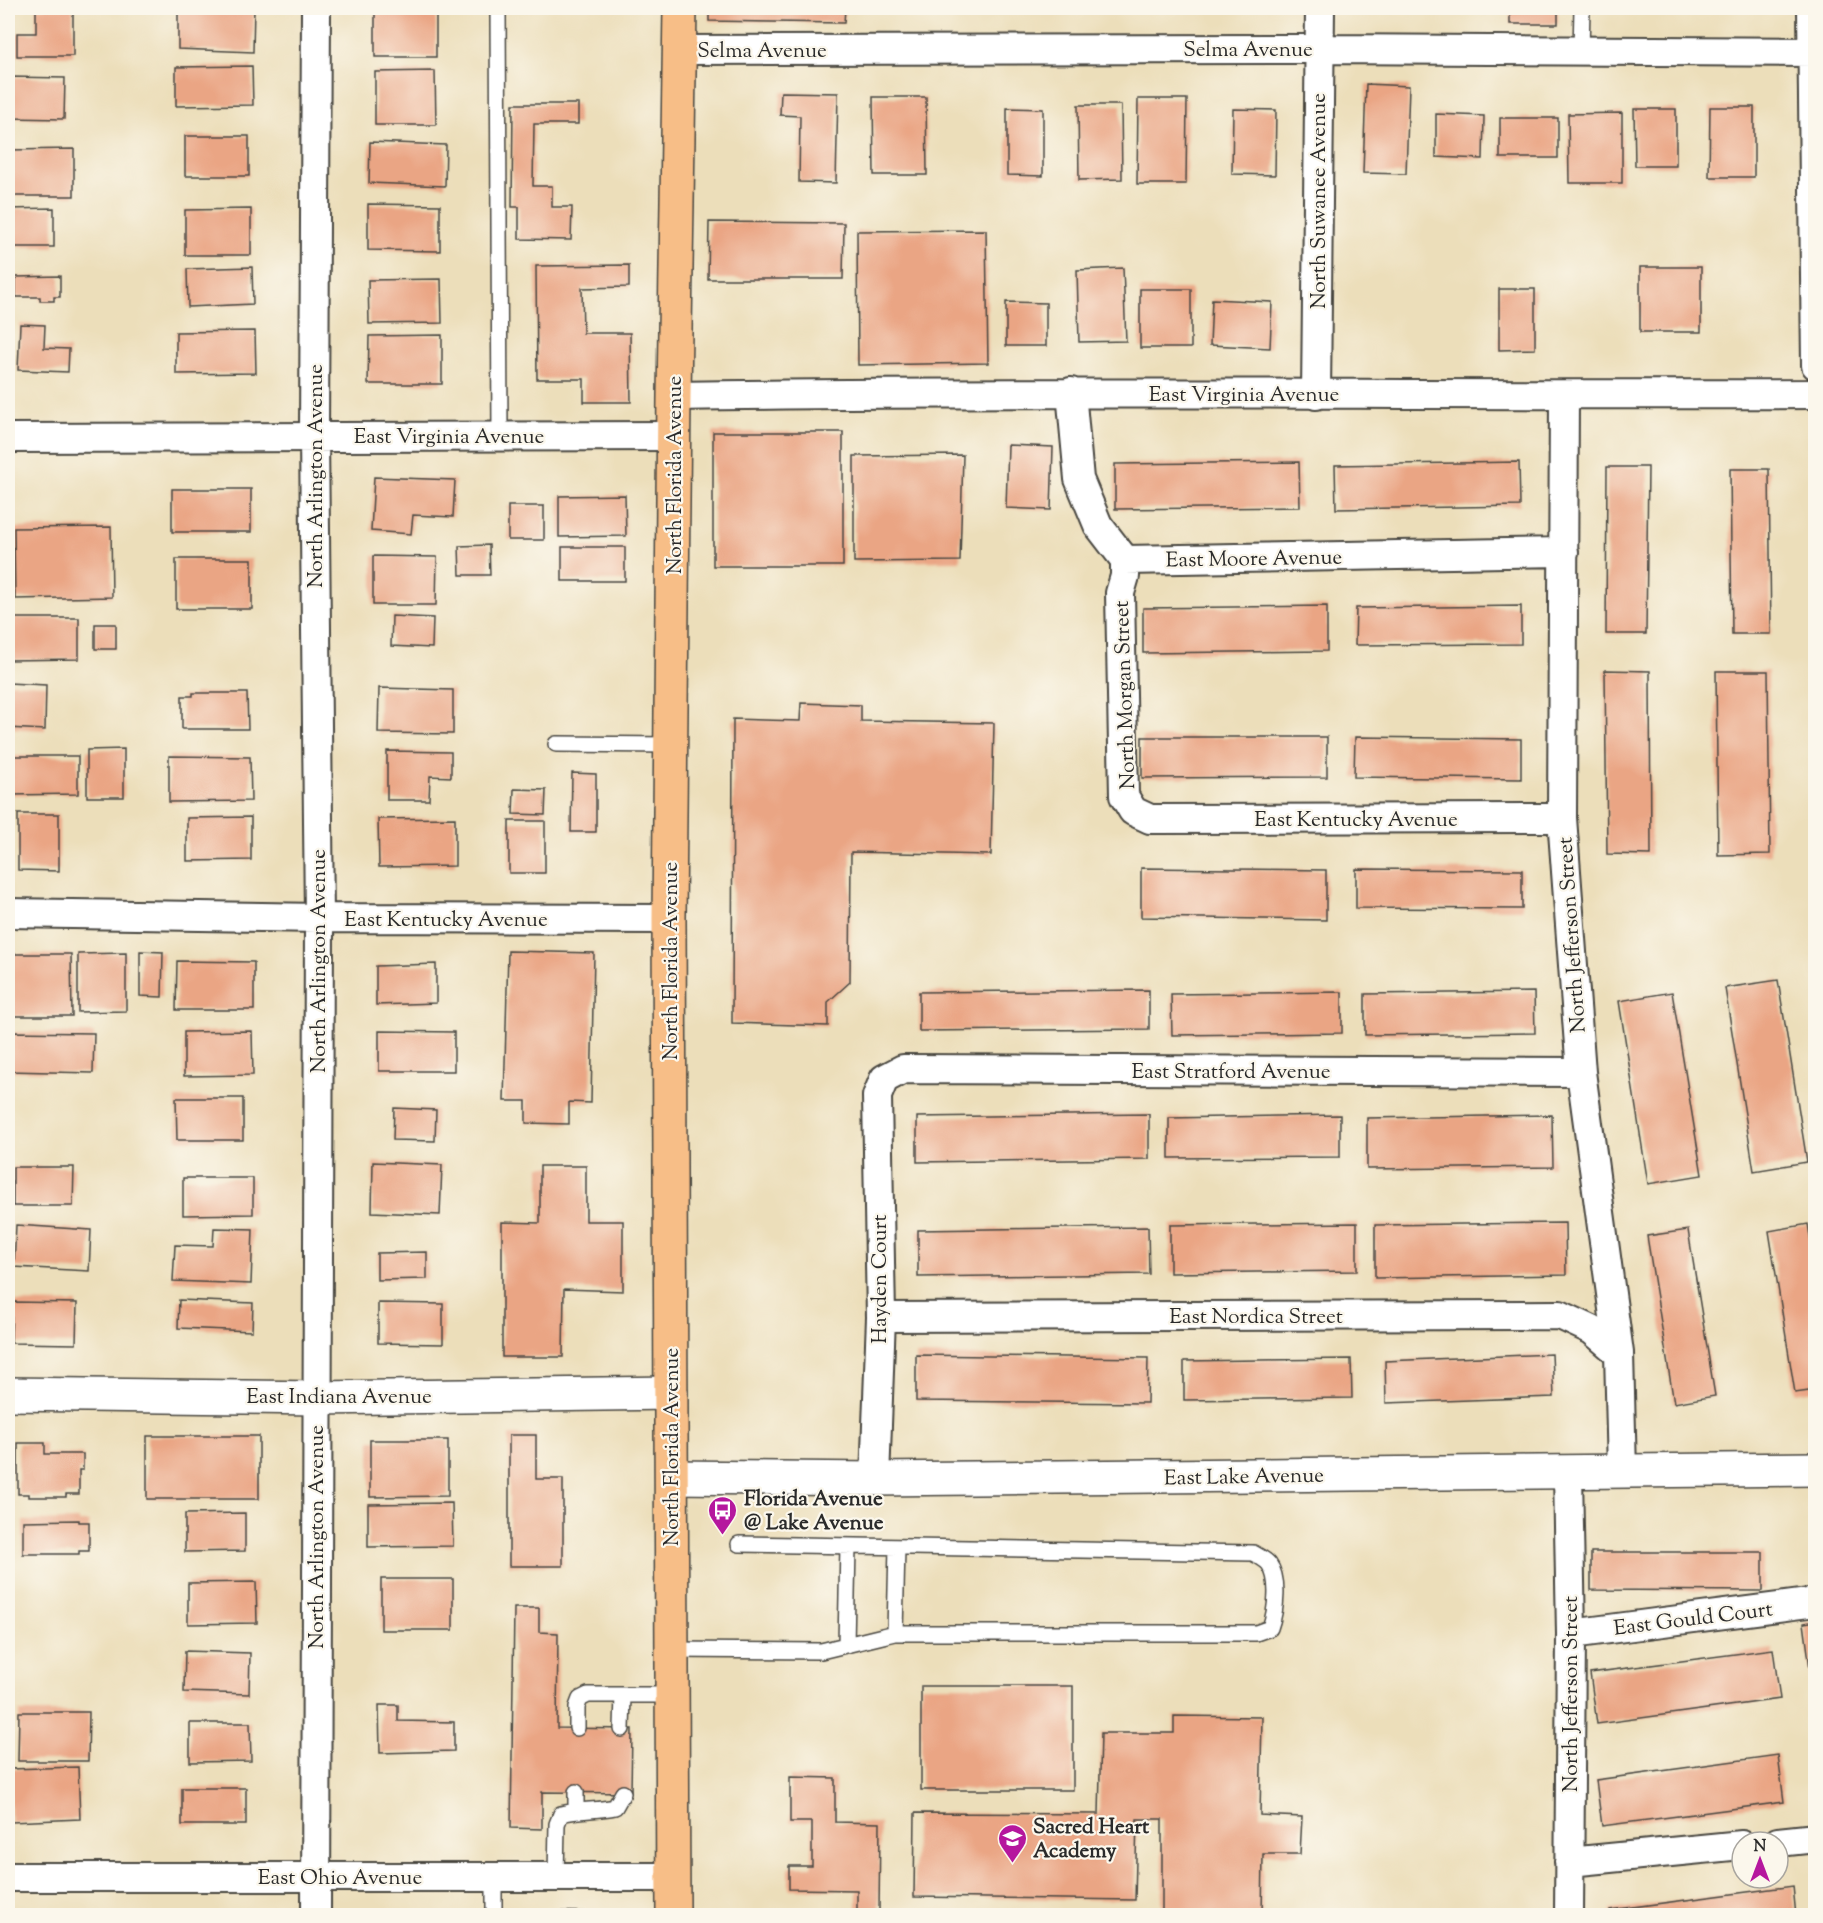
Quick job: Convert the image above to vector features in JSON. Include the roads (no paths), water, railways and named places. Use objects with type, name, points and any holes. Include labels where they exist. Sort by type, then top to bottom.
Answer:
[{"type":"main road","name":"North Florida Avenue","points":[[673,1916],[669,919],[680,8]]},
{"type":"street","name":"North Arlington Avenue","points":[[316,8],[314,436],[319,918],[316,1916]]},
{"type":"street","name":"North Suwanee Avenue","points":[[1316,395],[1320,8]]},
{"type":"street","points":[[1812,8],[1815,365]]},
{"type":"street","name":"Selma Avenue","points":[[680,50],[1319,49],[1814,52]]},
{"type":"street","name":"East Virginia Avenue","points":[[674,396],[1071,392],[1316,395],[1815,394]]},
{"type":"street","points":[[1071,392],[1079,479],[1098,525],[1125,560]]},
{"type":"street","name":"North Jefferson Street","points":[[1564,395],[1562,818],[1581,1072],[1619,1353],[1623,1472]]},
{"type":"street","name":"East Virginia Avenue","points":[[8,438],[674,436]]},
{"type":"street","name":"East Moore Avenue","points":[[1125,560],[1564,552]]},
{"type":"street","name":"North Morgan Street","points":[[1125,560],[1125,576],[1120,593],[1124,796],[1133,811],[1150,819]]},
{"type":"street","name":"East Kentucky Avenue","points":[[1150,819],[1562,818]]},
{"type":"street","name":"East Kentucky Avenue","points":[[8,914],[669,919]]},
{"type":"street","name":"East Stratford Avenue","points":[[884,1079],[903,1070],[1581,1072]]},
{"type":"street","name":"Hayden Court","points":[[875,1479],[880,1317],[877,1096],[884,1079]]},
{"type":"street","name":"East Nordica Street","points":[[880,1317],[1560,1315],[1592,1330],[1619,1353]]},
{"type":"street","name":"East Indiana Avenue","points":[[8,1394],[316,1398],[671,1393]]},
{"type":"street","name":"East Lake Avenue","points":[[672,1477],[875,1479],[1815,1469]]},
{"type":"street","name":"North Jefferson Street","points":[[1568,1473],[1571,1634],[1569,1916]]},
{"type":"street","name":"East Gould Court","points":[[1571,1634],[1815,1602]]},
{"type":"street","points":[[1790,1841],[1815,1838]]},
{"type":"street","points":[[1569,1862],[1730,1846]]},
{"type":"street","name":"East Ohio Avenue","points":[[8,1877],[673,1877]]},
{"type":"lane","points":[[498,8],[500,436]]},
{"type":"lane","points":[[1581,8],[1581,51]]},
{"type":"lane","points":[[556,744],[671,745]]},
{"type":"lane","points":[[672,1650],[821,1651],[895,1633],[1256,1633],[1270,1628],[1275,1614],[1275,1576],[1268,1562],[1253,1553],[739,1544]]},
{"type":"lane","points":[[846,1645],[848,1546]]},
{"type":"lane","points":[[895,1633],[897,1547]]},
{"type":"lane","points":[[577,1728],[577,1707],[580,1699],[588,1695],[672,1695]]},
{"type":"lane","points":[[622,1728],[623,1695]]},
{"type":"lane","points":[[576,1792],[576,1809]]},
{"type":"lane","points":[[556,1877],[557,1824],[561,1814],[576,1809],[615,1807],[623,1793]]},
{"type":"lane","points":[[494,1877],[494,1916]]},
{"type":"place","name":"Florida Avenue @ Lake Avenue","points":[[723,1536]]},
{"type":"place","name":"Sacred Heart Academy","points":[[1012,1864]]}]
